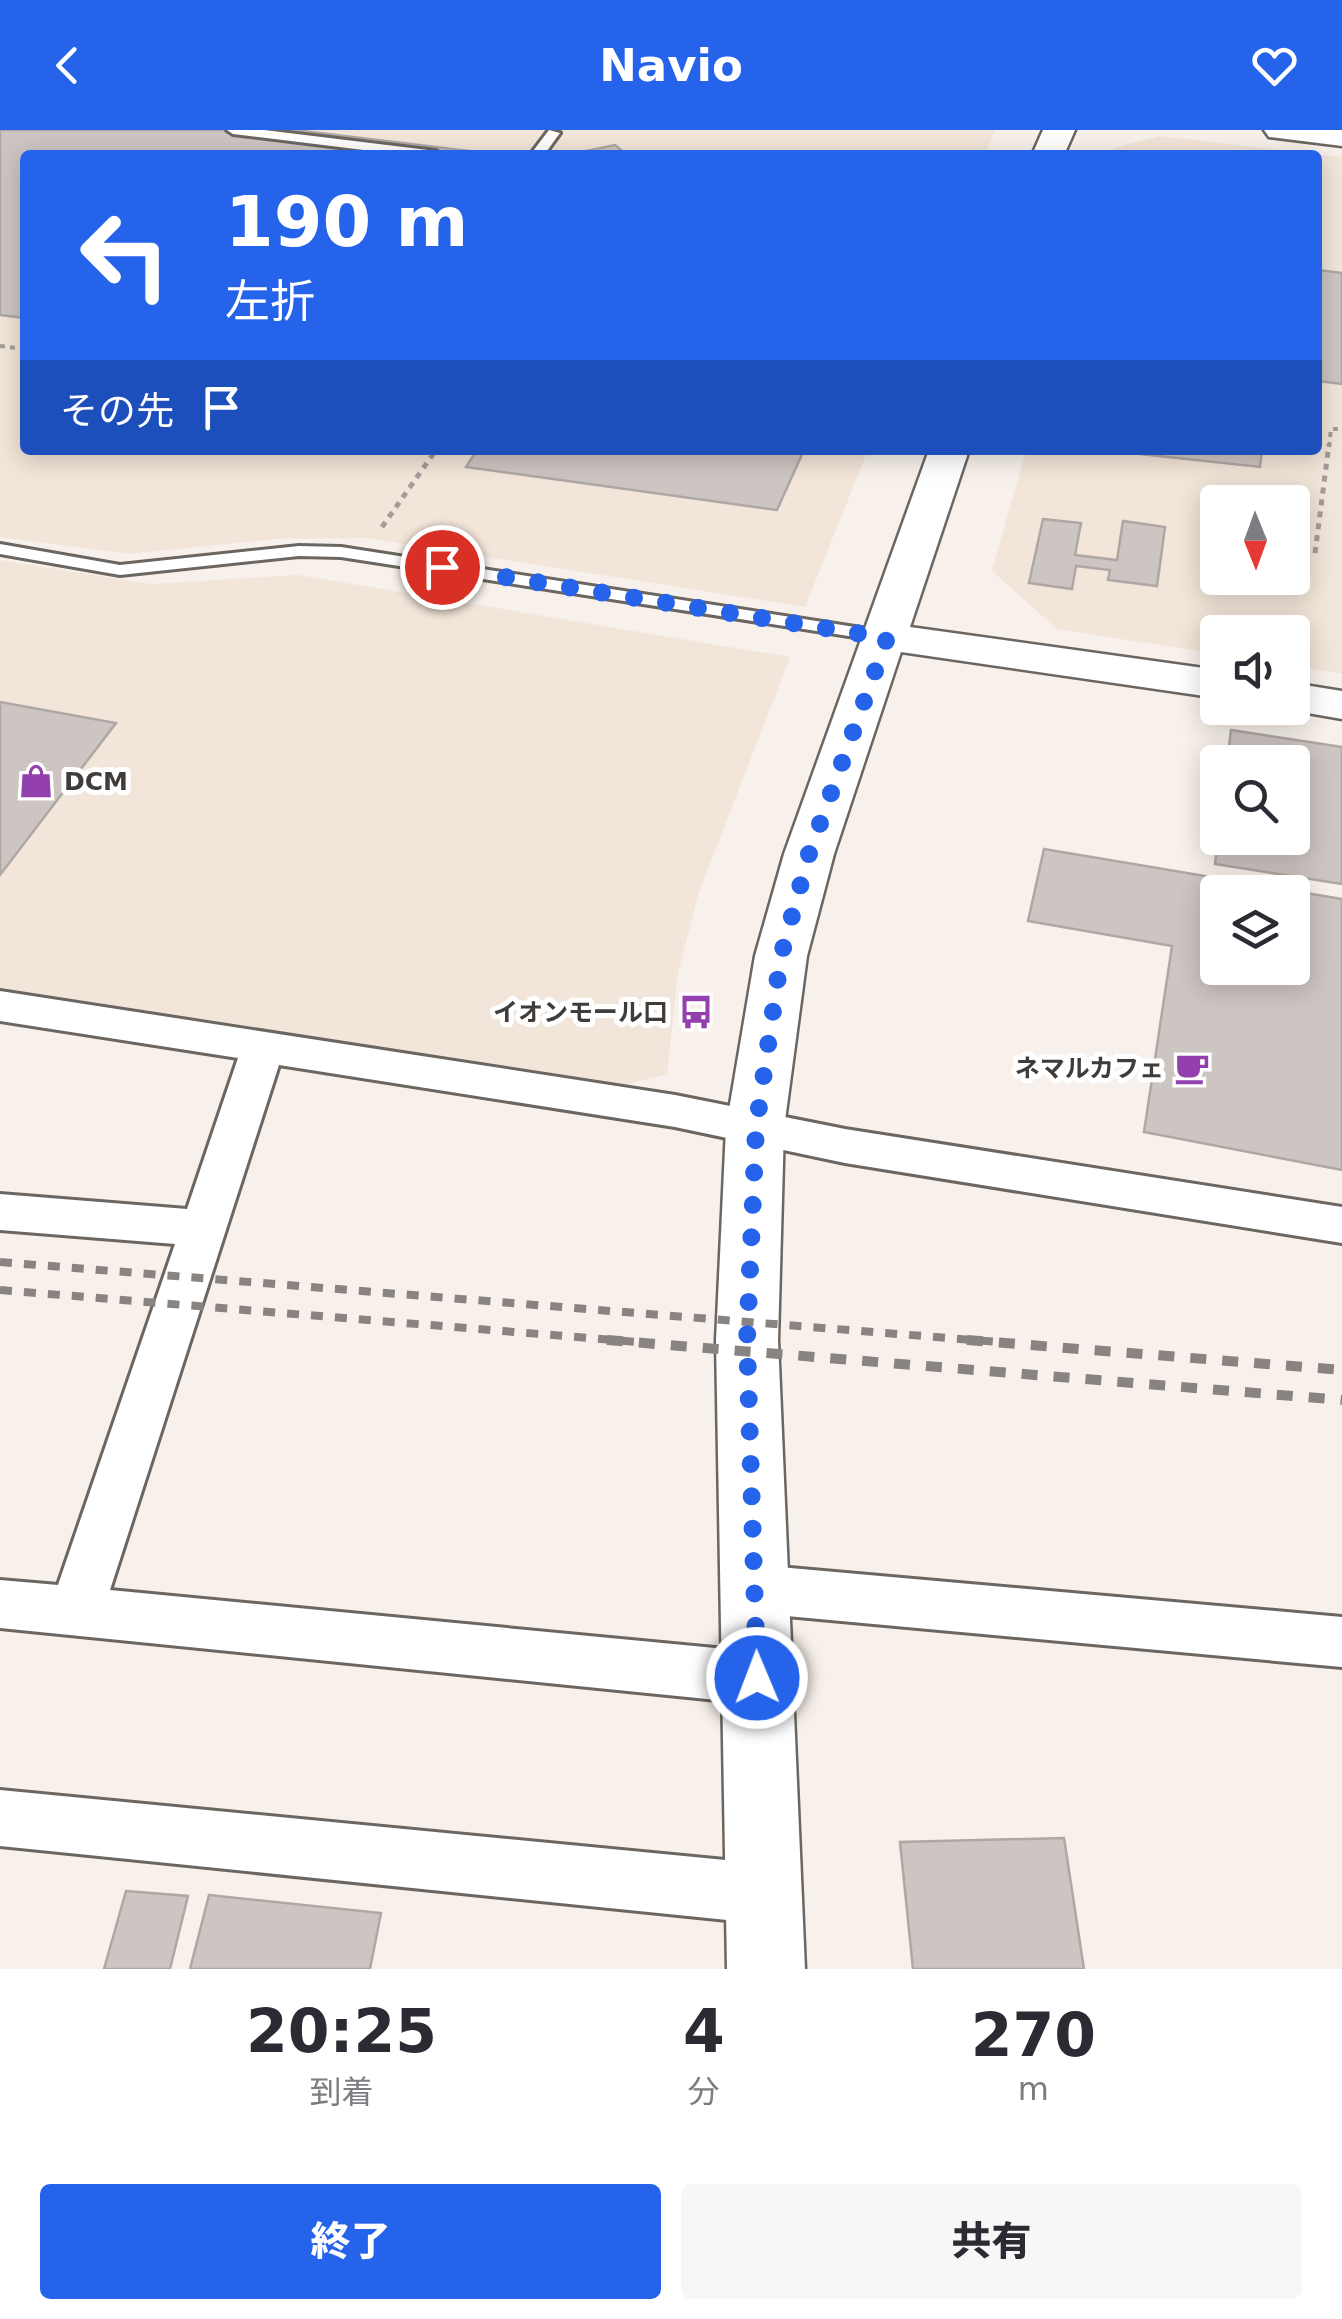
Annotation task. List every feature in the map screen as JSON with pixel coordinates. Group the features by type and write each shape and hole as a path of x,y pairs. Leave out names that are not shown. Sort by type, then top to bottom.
{"street":[{"path":"1280,130 1342,136"},
{"path":"766,1969 747,1340 756,1128 786,939 809,854 947,455"},
{"path":"887,638 1200,681"},
{"path":"1310,700 1342,705"},
{"path":"0,1006 675,1111 845,1146 1342,1225"},
{"path":"76,1610 264,1045"},
{"path":"0,1212 203,1228"},
{"path":"755,1589 1342,1642"},
{"path":"0,1604 757,1678"},
{"path":"0,1818 766,1894"}],"lane":[{"path":"233,130 395,150"},
{"path":"541,150 554,133"},
{"path":"0,549 120,570 298,551 340,552 887,638"}],"path":[{"path":"1316,553 1331,430 1342,429"},
{"path":"1322,447 1329,448"},
{"path":"376,536 433,455"}],"shaded area":[{"path":"0,130 995,130 987,150 20,150 20,455 866,455 805,607 366,538 275,539 128,554 0,537"},
{"path":"1159,136 1281,150 1111,150"},
{"path":"1322,155 1342,157 1342,674 1310,669 1310,615 1200,615 1200,651 1057,629 992,571 1025,455 1322,455"},
{"path":"0,560 151,584 298,575 790,657 698,895 678,973 667,1074 624,1085 0,990"}],"building":[{"path":"0,130 295,130 461,150 20,150 20,317 0,315"},
{"path":"615,145 621,150 591,150"},
{"path":"1322,270 1342,273 1342,384 1322,382"},
{"path":"474,455 802,455 777,510 466,467"},
{"path":"1148,455 1261,455 1260,467"},
{"path":"1043,519 1081,523 1075,555 1117,560 1123,521 1165,527 1157,586 1108,580 1110,570 1076,566 1072,589 1029,583"},
{"name":"DCM","path":"0,702 116,723 0,875"},
{"path":"1231,730 1342,747 1342,884 1310,879 1310,875 1215,864 1216,855 1310,855 1310,745 1229,745"},
{"path":"1044,849 1200,875 1200,985 1310,985 1310,894 1342,899 1342,1170 1144,1132 1172,946 1028,921"},
{"path":"1064,1838 1084,1969 913,1969 900,1842"},
{"path":"126,1891 188,1896 170,1969 104,1969"},
{"path":"209,1895 381,1913 370,1969 190,1969"}],"railway":[{"path":"0,1262 998,1342"},
{"path":"0,1290 638,1342"},
{"path":"607,1340 1342,1400"},
{"path":"967,1340 1342,1370"}],"place":[{"name":"DCM","path":"36,781"},
{"name":"イオンモール口","path":"696,1012"},
{"name":"ネマルカフェ","path":"1192,1068"}],"route":[{"path":"442,567 887,638 809,854 781,956 756,1128 747,1340 757,1678"}]}
